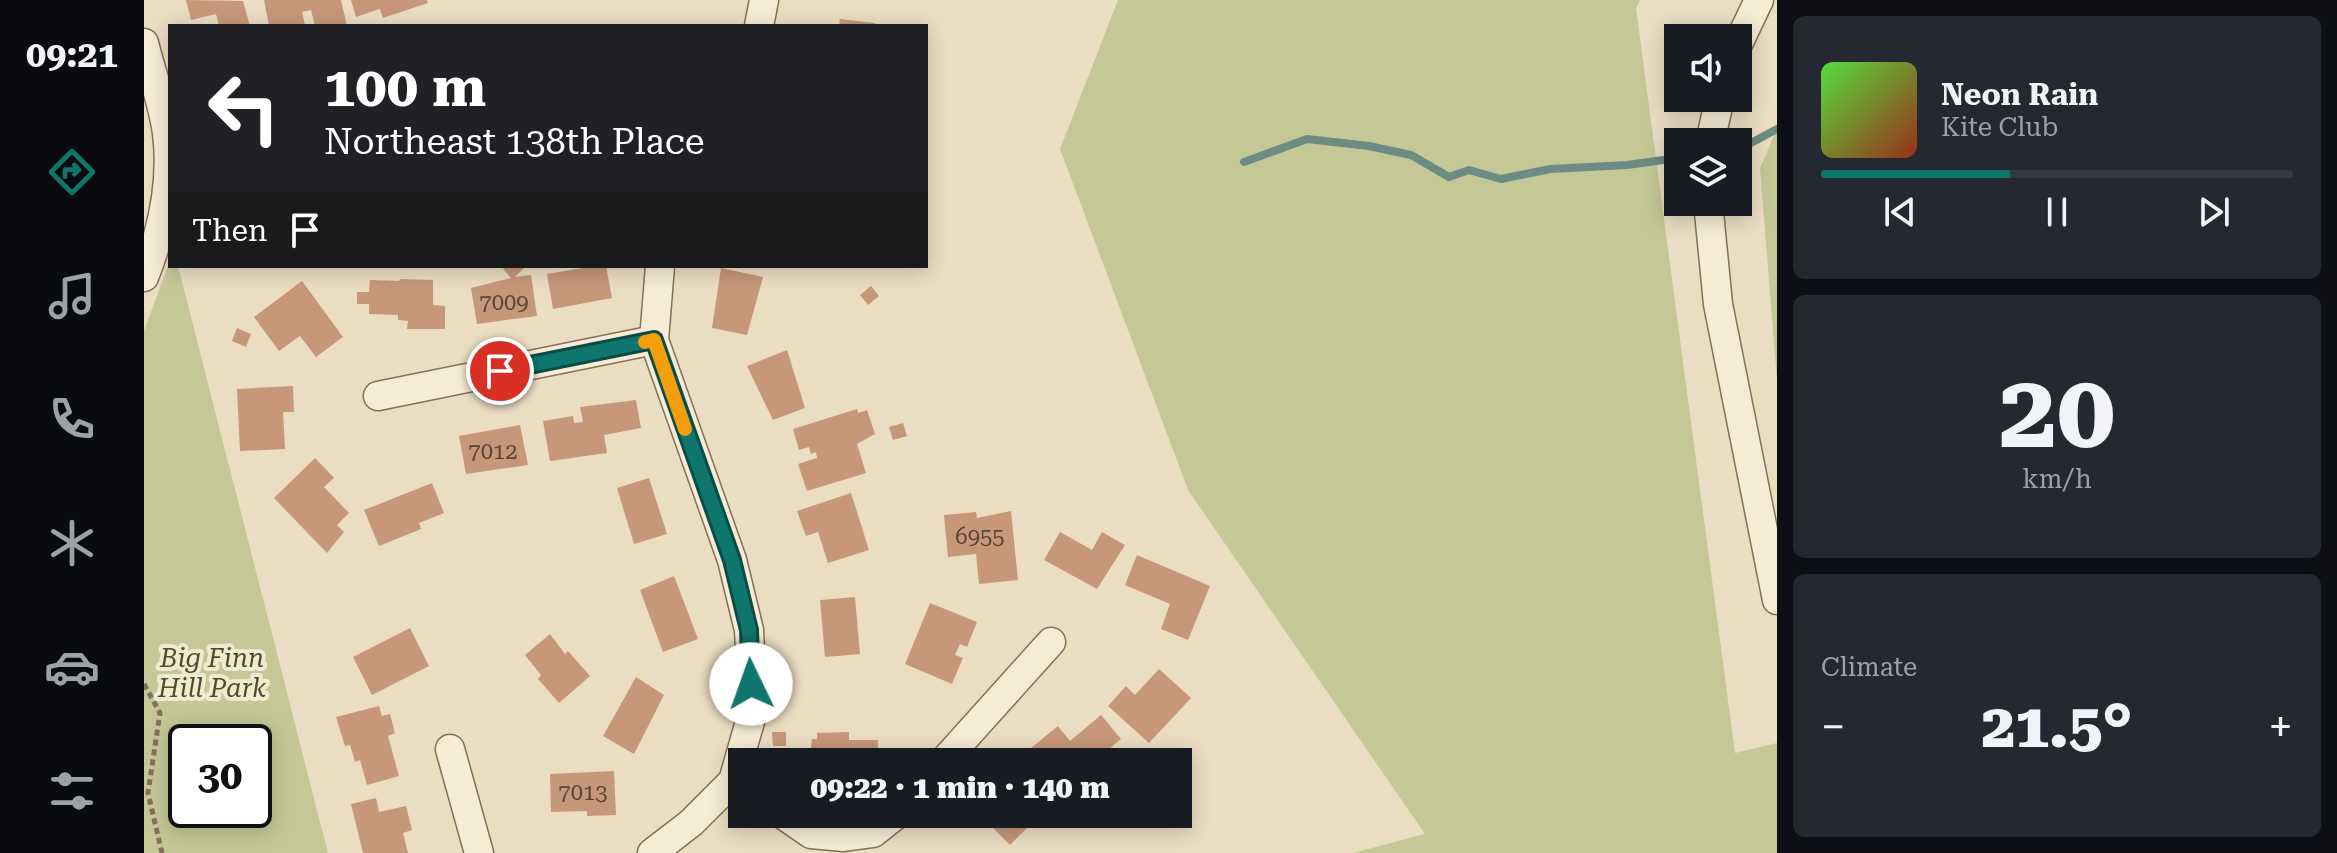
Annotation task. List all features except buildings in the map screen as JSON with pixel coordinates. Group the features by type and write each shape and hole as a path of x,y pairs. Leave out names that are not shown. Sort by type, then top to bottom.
{"street":[{"path":"759,24 764,0"},
{"path":"1748,24 1759,0"},
{"path":"144,43 168,132 163,228 144,277"},
{"path":"1709,216 1718,304 1777,600"},
{"path":"660,268 654,340 732,560 749,630 753,711 745,748"},
{"path":"378,396 654,340"},
{"path":"956,748 1051,642"},
{"path":"450,749 479,853"},
{"path":"652,853 728,792"},
{"path":"802,828 811,834 844,837 873,833 879,828"}],"path":[{"path":"144,684 160,713 148,793 162,853"}],"green space":[{"path":"1118,0 1640,0 1636,8 1735,753 1777,743 1777,853 1353,853 1425,834 1188,490 1060,149"},
{"path":"1777,129 1777,381 1760,168"},
{"name":"Big Finn Hill Park","path":"168,265 168,268 179,268 328,853 144,853 144,331"}],"waterway":[{"path":"1752,142 1777,129"},
{"path":"1244,162 1307,139 1369,146 1411,155 1449,177 1469,170 1501,179 1550,169 1664,160"}],"slow traffic":[{"path":"645,342 654,340 685,429"}],"route":[{"path":"500,371 654,340 732,560 749,630 751,684"}]}
